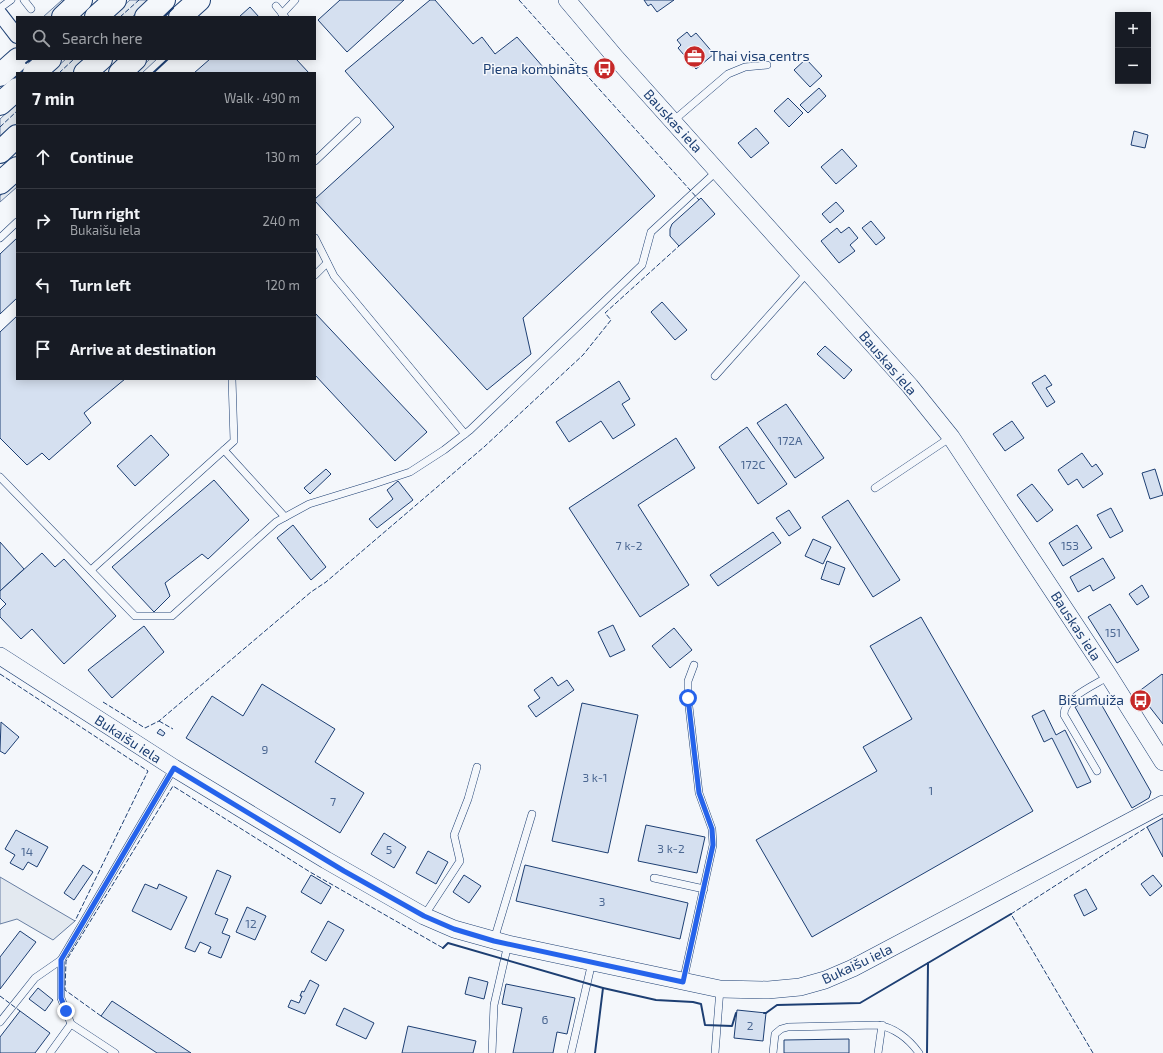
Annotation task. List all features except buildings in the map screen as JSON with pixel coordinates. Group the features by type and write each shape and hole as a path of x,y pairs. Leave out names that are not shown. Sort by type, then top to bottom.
{"highway":[{"path":"64,16 81,0"},
{"path":"97,16 115,0"},
{"path":"147,16 164,0"},
{"path":"181,16 199,0"},
{"path":"0,75 17,60"},
{"path":"35,72 49,60"},
{"path":"86,72 99,60"},
{"path":"121,72 134,60"},
{"path":"0,104 16,90"},
{"path":"0,152 16,137"},
{"path":"0,184 16,169"}],"street":[{"name":"Bauskas iela","path":"567,0 910,386 951,437 1109,676 1163,762"},
{"path":"0,14 16,35"},
{"name":"Bukaišu iela","path":"0,656 174,768 326,860 424,916 454,929 501,942 720,989 768,990 800,987 826,980 853,968 1163,804"}],"lane":[{"path":"0,8 11,0"},
{"path":"24,0 31,8"},
{"path":"276,6 284,15 295,0"},
{"path":"673,121 728,74 745,67 767,65"},
{"path":"316,160 357,121"},
{"path":"0,477 135,616 172,616 276,522 309,504 410,472 465,434 642,265 651,232 718,170"},
{"path":"0,238 16,223"},
{"path":"316,240 334,276 465,434"},
{"path":"316,274 327,263"},
{"path":"715,376 808,272"},
{"path":"91,570 234,441 232,380"},
{"path":"875,488 951,437"},
{"path":"224,450 285,517"},
{"path":"683,982 713,845 712,829 699,793 688,704 688,681 694,665"},
{"path":"1097,771 1064,715 1064,709 1067,703 1075,697 1109,676"},
{"path":"424,916 460,861 454,835 468,799 477,767"},
{"path":"0,1022 35,978 61,960 174,768"},
{"path":"492,1053 494,1005 501,942 532,814"},
{"path":"654,878 704,889"},
{"path":"61,960 61,998 72,1024 115,1053"},
{"path":"571,1053 592,962"},
{"path":"715,1053 720,989"},
{"path":"50,1053 72,1024"},
{"path":"773,1053 775,1034 781,1029 788,1027 882,1025 905,1037 919,1053"},
{"path":"878,1053 882,1025"}],"shaded area":[{"path":"62,0 68,0 51,16 44,16"},
{"path":"130,0 151,0 133,16 112,16"},
{"path":"65,60 86,60 73,72 51,72"},
{"path":"149,60 156,60 143,72 136,72"},
{"path":"16,104 16,125 0,140 0,119"},
{"path":"16,181 16,188 0,202 0,196"},
{"path":"0,877 75,921 53,940 17,919 0,924"}],"fence":[{"path":"121,16 139,0"},
{"path":"519,0 699,200"},
{"path":"60,72 73,60"},
{"path":"0,127 16,112"},
{"path":"103,702 145,728 159,721 311,592 326,582 484,447 583,355 611,320 605,313 679,246"},
{"path":"0,674 148,771 75,921"},
{"path":"159,721 173,729"},
{"path":"101,1016 65,990 66,961 173,786 310,872 443,948"},
{"path":"1093,1053 1011,914 1147,827"},
{"path":"0,996 20,1011"}],"wall":[{"path":"165,16 173,8"},
{"path":"26,63 30,60"},
{"path":"154,72 167,60"},
{"path":"928,963 1011,914"},
{"path":"443,948 448,943 603,988 656,1000 693,1002 701,1004 705,1025 732,1026 736,1013"},
{"path":"764,1013 777,1005 860,1003 928,963 927,1053"},
{"path":"595,1053 603,988"}],"place":[{"name":"Thai visa centrs","path":"694,56"},
{"name":"Piena kombināts","path":"604,69"},
{"name":"Bišumuiža","path":"1140,700"}],"route":[{"path":"66,1011 61,998 61,960 174,768 344,871 424,916 454,929 494,941 683,982 713,845 712,829 699,793 688,698"}]}
